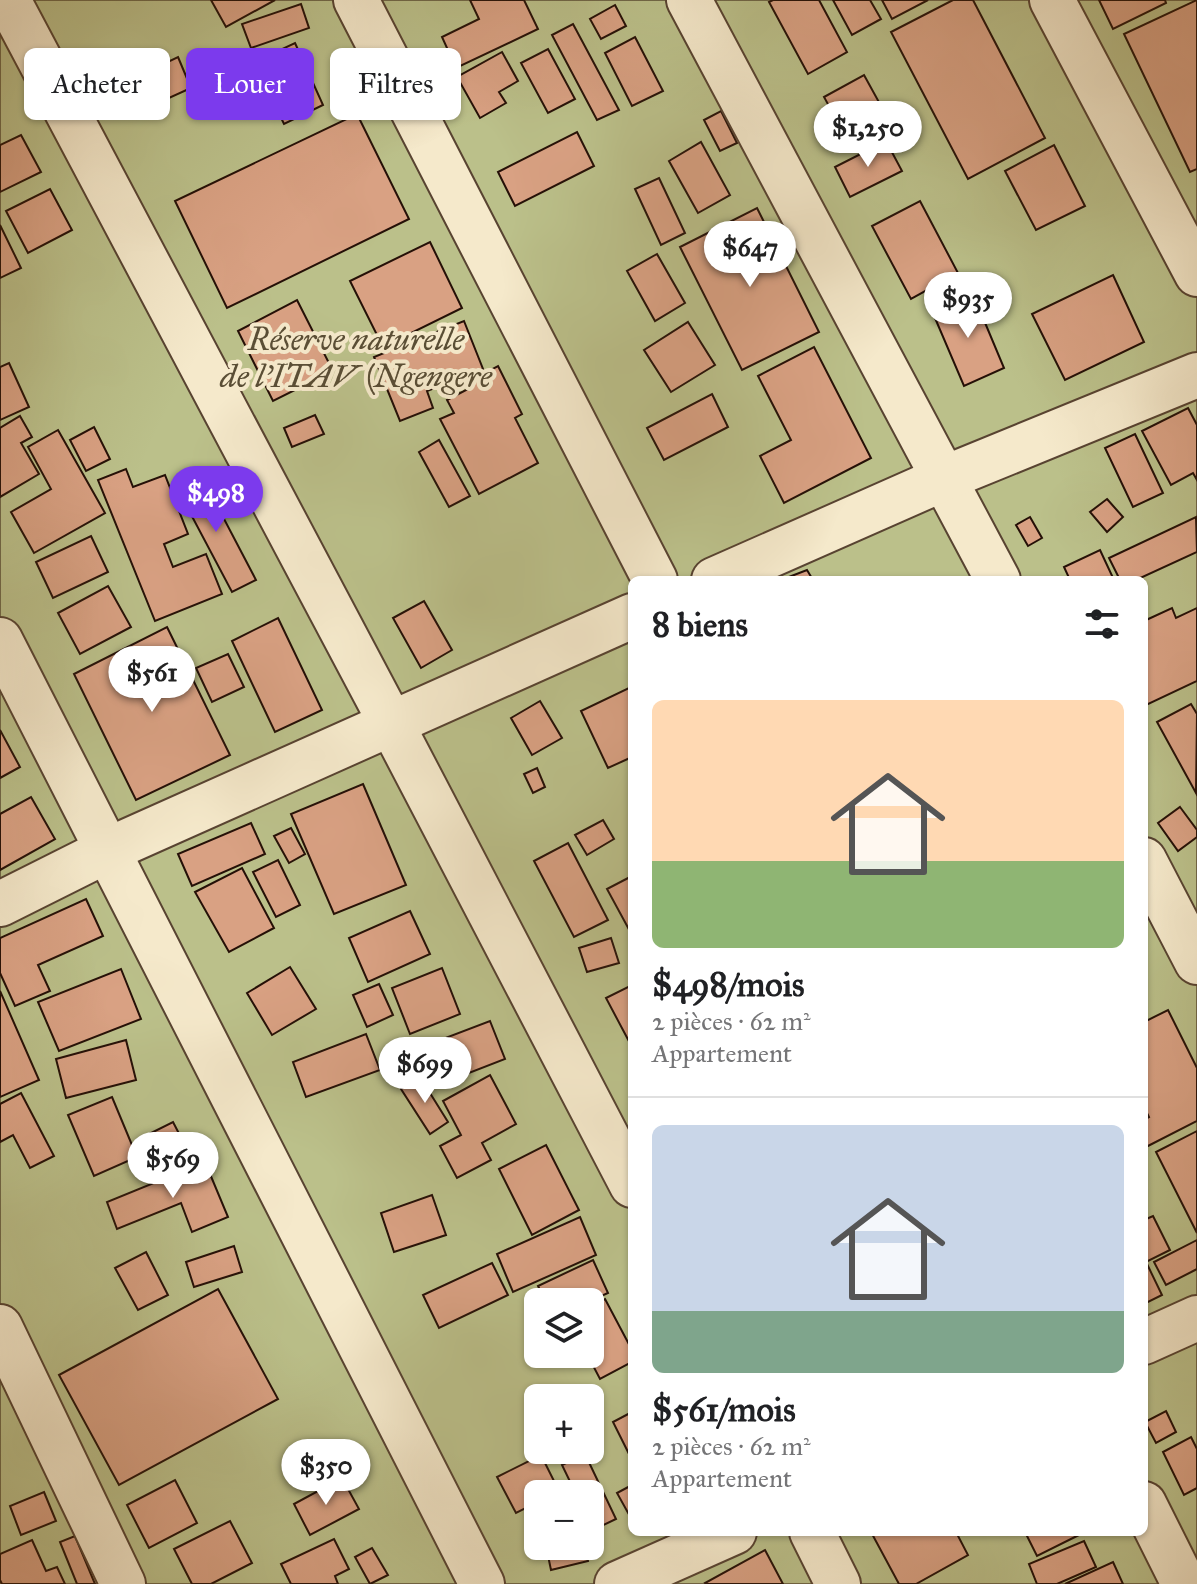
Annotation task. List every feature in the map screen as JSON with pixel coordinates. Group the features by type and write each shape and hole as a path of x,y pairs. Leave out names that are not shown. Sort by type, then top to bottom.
{"street":[{"path":"8,0 628,1177"},
{"path":"356,0 653,576"},
{"path":"689,0 996,576"},
{"path":"1052,0 1197,274"},
{"path":"723,576 945,478 1197,375"},
{"path":"0,904 108,850 628,618"},
{"path":"0,640 482,1584"},
{"path":"1148,868 1197,962"},
{"path":"1148,1340 1197,1318"},
{"path":"0,1327 123,1584"},
{"path":"1148,1512 1184,1584"},
{"path":"617,1584 725,1536"},
{"path":"814,1536 838,1584"}],"green space":[{"name":"Réserve naturelle de l'ITAV (Ngengere","path":"0,0 1197,0 1197,1584 0,1584"}],"building":[{"path":"211,0 275,0 226,27"},
{"path":"470,0 524,0 538,29 461,66 461,48 447,48 442,37 479,19"},
{"path":"819,0 847,52 808,74 769,2"},
{"path":"833,0 870,0 881,19 852,35"},
{"path":"882,0 928,0 892,19"},
{"path":"953,0 973,0 1045,138 968,179 891,32"},
{"path":"1099,0 1165,0 1166,3 1113,29"},
{"path":"1197,0 1197,169 1190,172 1124,34"},
{"path":"301,4 309,28 251,48 242,24"},
{"path":"615,5 626,26 601,39 590,19"},
{"path":"573,24 619,110 597,120 552,35"},
{"path":"635,37 663,91 632,106 605,53"},
{"path":"548,49 575,99 548,113 521,63"},
{"path":"502,52 518,81 499,92 506,103 480,118 461,84 461,75"},
{"path":"178,57 186,76 186,90 170,98 170,61"},
{"path":"864,75 891,124 851,146 824,97"},
{"path":"314,85 323,105 314,109"},
{"path":"721,111 737,143 720,151 704,120"},
{"path":"344,120 360,120 409,219 227,308 175,201"},
{"path":"577,132 594,166 515,206 498,172"},
{"path":"21,135 41,172 0,192 0,145"},
{"path":"886,141 902,171 850,197 835,167"},
{"path":"701,142 730,195 698,213 669,161"},
{"path":"1054,145 1085,206 1036,230 1005,171"},
{"path":"659,178 685,233 661,245 635,189"},
{"path":"50,189 72,230 28,253 6,211"},
{"path":"920,201 958,273 911,299 872,226"},
{"path":"757,208 819,332 742,370 680,247"},
{"path":"0,225 21,268 0,278"},
{"path":"430,242 462,308 383,347 350,281"},
{"path":"657,254 685,303 655,321 627,271"},
{"path":"1113,275 1144,342 1065,380 1032,314"},
{"path":"973,294 1004,368 964,386 932,311"},
{"path":"297,300 333,371 273,401 238,331"},
{"path":"464,321 483,369 427,391 433,408 400,421 374,357"},
{"path":"688,322 715,365 671,392 644,350"},
{"path":"814,347 871,458 784,503 760,456 791,440 758,376"},
{"path":"9,363 29,407 0,420 0,367"},
{"path":"498,366 522,414 515,418 538,463 479,494 440,419 454,413 447,400 468,389 466,383"},
{"path":"712,394 728,427 664,460 647,428"},
{"path":"1188,408 1197,425 1197,480 1193,473 1171,485 1142,431"},
{"path":"315,415 324,434 292,447 284,428"},
{"path":"20,416 32,437 21,443 39,474 0,497 0,428"},
{"path":"94,427 110,459 86,471 70,440"},
{"path":"58,430 105,513 34,553 11,512 51,489 28,447"},
{"path":"1135,434 1163,493 1133,507 1105,448"},
{"path":"439,440 470,496 449,507 419,452"},
{"path":"126,469 133,487 165,475 188,534 164,544 173,567 206,554 222,594 155,621 98,480"},
{"path":"201,475 256,580 232,592 177,488"},
{"path":"1107,499 1123,517 1107,532 1090,512"},
{"path":"1030,517 1042,538 1028,546 1016,525"},
{"path":"1196,517 1197,552 1145,576 1118,576 1109,558"},
{"path":"91,536 108,572 53,598 36,562"},
{"path":"1100,550 1112,576 1068,576 1064,567"},
{"path":"807,570 811,576 791,576"},
{"path":"108,586 131,627 80,654 58,613"},
{"path":"424,601 452,650 421,668 393,618"},
{"path":"1172,608 1176,618 1197,608 1197,681 1148,704 1148,619"},
{"path":"278,618 322,710 275,732 232,641"},
{"path":"167,627 230,755 136,800 74,674"},
{"path":"228,654 244,687 212,702 196,668"},
{"path":"628,688 628,759 608,768 581,711"},
{"path":"540,701 562,738 532,755 511,718"},
{"path":"1191,704 1197,714 1196,793 1157,722"},
{"path":"0,730 20,767 0,778"},
{"path":"537,768 545,787 533,793 524,774"},
{"path":"363,784 406,885 334,914 291,814"},
{"path":"31,797 55,839 0,870 0,814"},
{"path":"1180,807 1197,830 1197,837 1178,851 1158,823"},
{"path":"603,820 614,839 587,855 575,835"},
{"path":"251,823 265,854 192,886 178,854"},
{"path":"291,828 305,854 289,863 274,836"},
{"path":"568,843 608,920 574,937 534,861"},
{"path":"278,860 300,905 276,917 253,872"},
{"path":"242,868 274,928 229,952 195,892"},
{"path":"628,878 628,928 607,889"},
{"path":"86,899 103,936 38,965 50,991 15,1006 0,973 0,938"},
{"path":"410,911 430,954 368,982 349,938"},
{"path":"611,938 619,963 587,972 579,948"},
{"path":"290,967 316,1009 272,1035 247,993"},
{"path":"442,968 460,1014 410,1034 392,988"},
{"path":"121,969 141,1019 59,1051 38,1002"},
{"path":"379,984 393,1015 367,1027 353,995"},
{"path":"628,987 628,1039 606,998"},
{"path":"0,991 39,1080 0,1097"},
{"path":"1168,1010 1197,1068 1197,1121 1148,1146 1149,1117 1148,1020"},
{"path":"490,1021 505,1059 433,1087 419,1048"},
{"path":"366,1034 380,1070 306,1097 293,1062"},
{"path":"126,1040 136,1080 66,1098 56,1059"},
{"path":"490,1075 516,1124 482,1143 491,1160 457,1178 440,1146 461,1135 443,1101"},
{"path":"420,1077 448,1122 430,1134 401,1089"},
{"path":"21,1093 54,1156 30,1168 13,1135 0,1142 0,1104"},
{"path":"112,1097 137,1157 94,1176 68,1115"},
{"path":"173,1122 187,1149 152,1168 137,1140"},
{"path":"1197,1131 1197,1233 1156,1152"},
{"path":"546,1145 579,1210 532,1235 499,1169"},
{"path":"205,1162 228,1217 192,1232 181,1203 117,1229 107,1202"},
{"path":"432,1195 446,1235 394,1252 381,1213"},
{"path":"1153,1216 1170,1250 1148,1261 1148,1218"},
{"path":"580,1217 596,1255 513,1292 497,1254"},
{"path":"1197,1240 1197,1269 1166,1285 1154,1262"},
{"path":"234,1246 242,1272 194,1287 186,1262"},
{"path":"146,1252 168,1295 138,1310 115,1268"},
{"path":"593,1260 608,1293 604,1295 604,1288 538,1286"},
{"path":"492,1263 508,1295 439,1328 423,1295"},
{"path":"1148,1266 1162,1295 1148,1302"},
{"path":"218,1289 278,1399 119,1485 59,1375"},
{"path":"605,1299 628,1342 628,1364 600,1379 594,1368 604,1368"},
{"path":"1166,1411 1176,1432 1156,1443 1148,1428 1148,1420"},
{"path":"628,1414 628,1452 613,1422"},
{"path":"1191,1437 1197,1449 1197,1488 1184,1495 1163,1452"},
{"path":"524,1464 546,1464 554,1480 524,1480 524,1509 516,1513 497,1477"},
{"path":"590,1464 597,1480 569,1480 562,1465"},
{"path":"342,1478 359,1509 310,1535 294,1504"},
{"path":"175,1480 197,1523 149,1548 127,1505"},
{"path":"628,1487 628,1513 617,1493"},
{"path":"44,1492 56,1521 21,1535 10,1506"},
{"path":"604,1494 616,1519 604,1525"},
{"path":"230,1521 252,1563 211,1584 192,1584 174,1549"},
{"path":"75,1536 95,1584 77,1584 60,1542"},
{"path":"873,1536 958,1536 968,1555 916,1584 899,1584"},
{"path":"1027,1536 1077,1536 1037,1556"},
{"path":"334,1539 349,1569 335,1576 338,1584 291,1584 281,1564"},
{"path":"32,1540 46,1571 57,1567 65,1584 2,1584 0,1554"},
{"path":"1084,1541 1096,1567 1057,1584 1037,1584 1029,1564"},
{"path":"372,1548 388,1575 370,1584 355,1557"},
{"path":"765,1550 783,1584 705,1583"},
{"path":"549,1560 588,1560 588,1561 551,1570"},
{"path":"1113,1562 1123,1584 1065,1584"}]}
